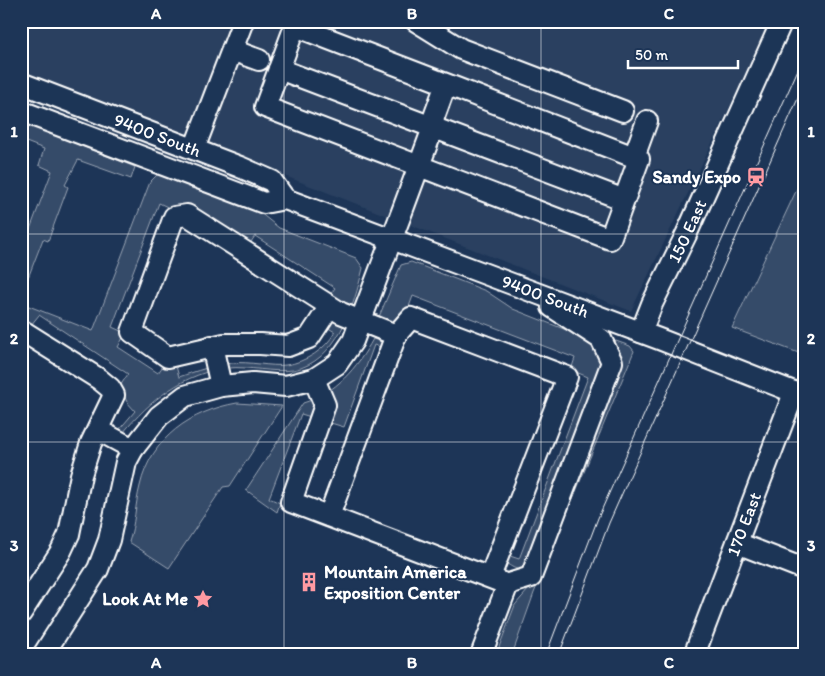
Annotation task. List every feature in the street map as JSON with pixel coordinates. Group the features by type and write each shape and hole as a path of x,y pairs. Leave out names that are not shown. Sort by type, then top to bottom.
{"street":[{"path":"194,148 243,21"},
{"path":"416,21 461,49 623,111"},
{"name":"150 East","path":"641,332 652,304 690,227 782,21"},
{"path":"295,26 446,84 639,159 610,239 265,107 295,26"},
{"path":"232,50 259,60"},
{"path":"279,69 614,196"},
{"name":"9400 South","path":"21,83 194,148 272,181 285,199"},
{"path":"43,655 98,569 109,540 126,462 133,449 159,416 185,396 221,386 253,383 286,386 314,379 337,364 353,341 361,321 433,128 434,117 446,84"},
{"name":"9400 South","path":"21,111 264,202 285,199 641,332 799,394"},
{"path":"634,157 647,121"},
{"path":"330,306 309,338 288,346 260,344 212,346 168,357 132,332 174,217 187,215 330,306 396,335"},
{"path":"314,379 325,405 291,502 499,581 531,577 612,362 601,339 521,287"},
{"path":"328,516 396,335 411,318 567,377 499,581 481,655"},
{"path":"21,330 110,388 114,395 81,475 69,534 61,551 21,612"},
{"path":"212,346 221,386"},
{"name":"170 East","path":"694,655 737,543 799,394"},
{"path":"98,430 133,449"},
{"path":"737,543 804,570"}],"shaded area":[{"path":"21,21 771,21 631,311 21,73"},
{"path":"21,122 135,167 131,179 78,160 65,185 68,187 48,241 43,239 21,296 21,253 52,171 39,165 44,149 21,140"},
{"path":"804,174 804,355 732,328"},
{"path":"157,175 165,176 259,212 279,228 356,258 363,268 354,299 341,330 321,356 308,365 293,370 277,371 228,368 197,375 156,399 123,433 118,431 135,411 127,402 120,386 128,374 39,315 31,325 21,319 21,303 93,331 150,182","holes":["159,203 249,245 255,236 335,288 329,296 325,326 335,332 315,354 301,361 286,365 232,363 198,370 179,377 176,366 165,363 158,373 118,347 124,336 123,332 112,327"]},
{"path":"411,262 486,291 513,309 584,337 598,352 601,363 525,566 520,569 504,562 507,555 519,559 588,377 571,370 575,358 413,296 407,312 395,325 378,319 401,265"},
{"path":"373,339 388,344 386,349 374,345 344,427 301,414 269,498 280,503 277,512 246,490 303,403 326,393 344,378 360,360"},
{"path":"616,341 630,346 634,351 534,593 512,655 496,655 515,605 535,582 613,343"},
{"path":"237,403 282,406 230,486 223,487 169,568 129,542 138,493 145,469 153,454 175,429 204,413"}],"tram line":[{"path":"546,655 598,518 804,56"},
{"path":"559,655 609,523 804,85"}],"place":[{"name":"Sandy Expo","path":"756,177"},
{"name":"Mountain America Exposition Center","path":"309,582"},
{"name":"Look At Me","path":"203,599"}]}
